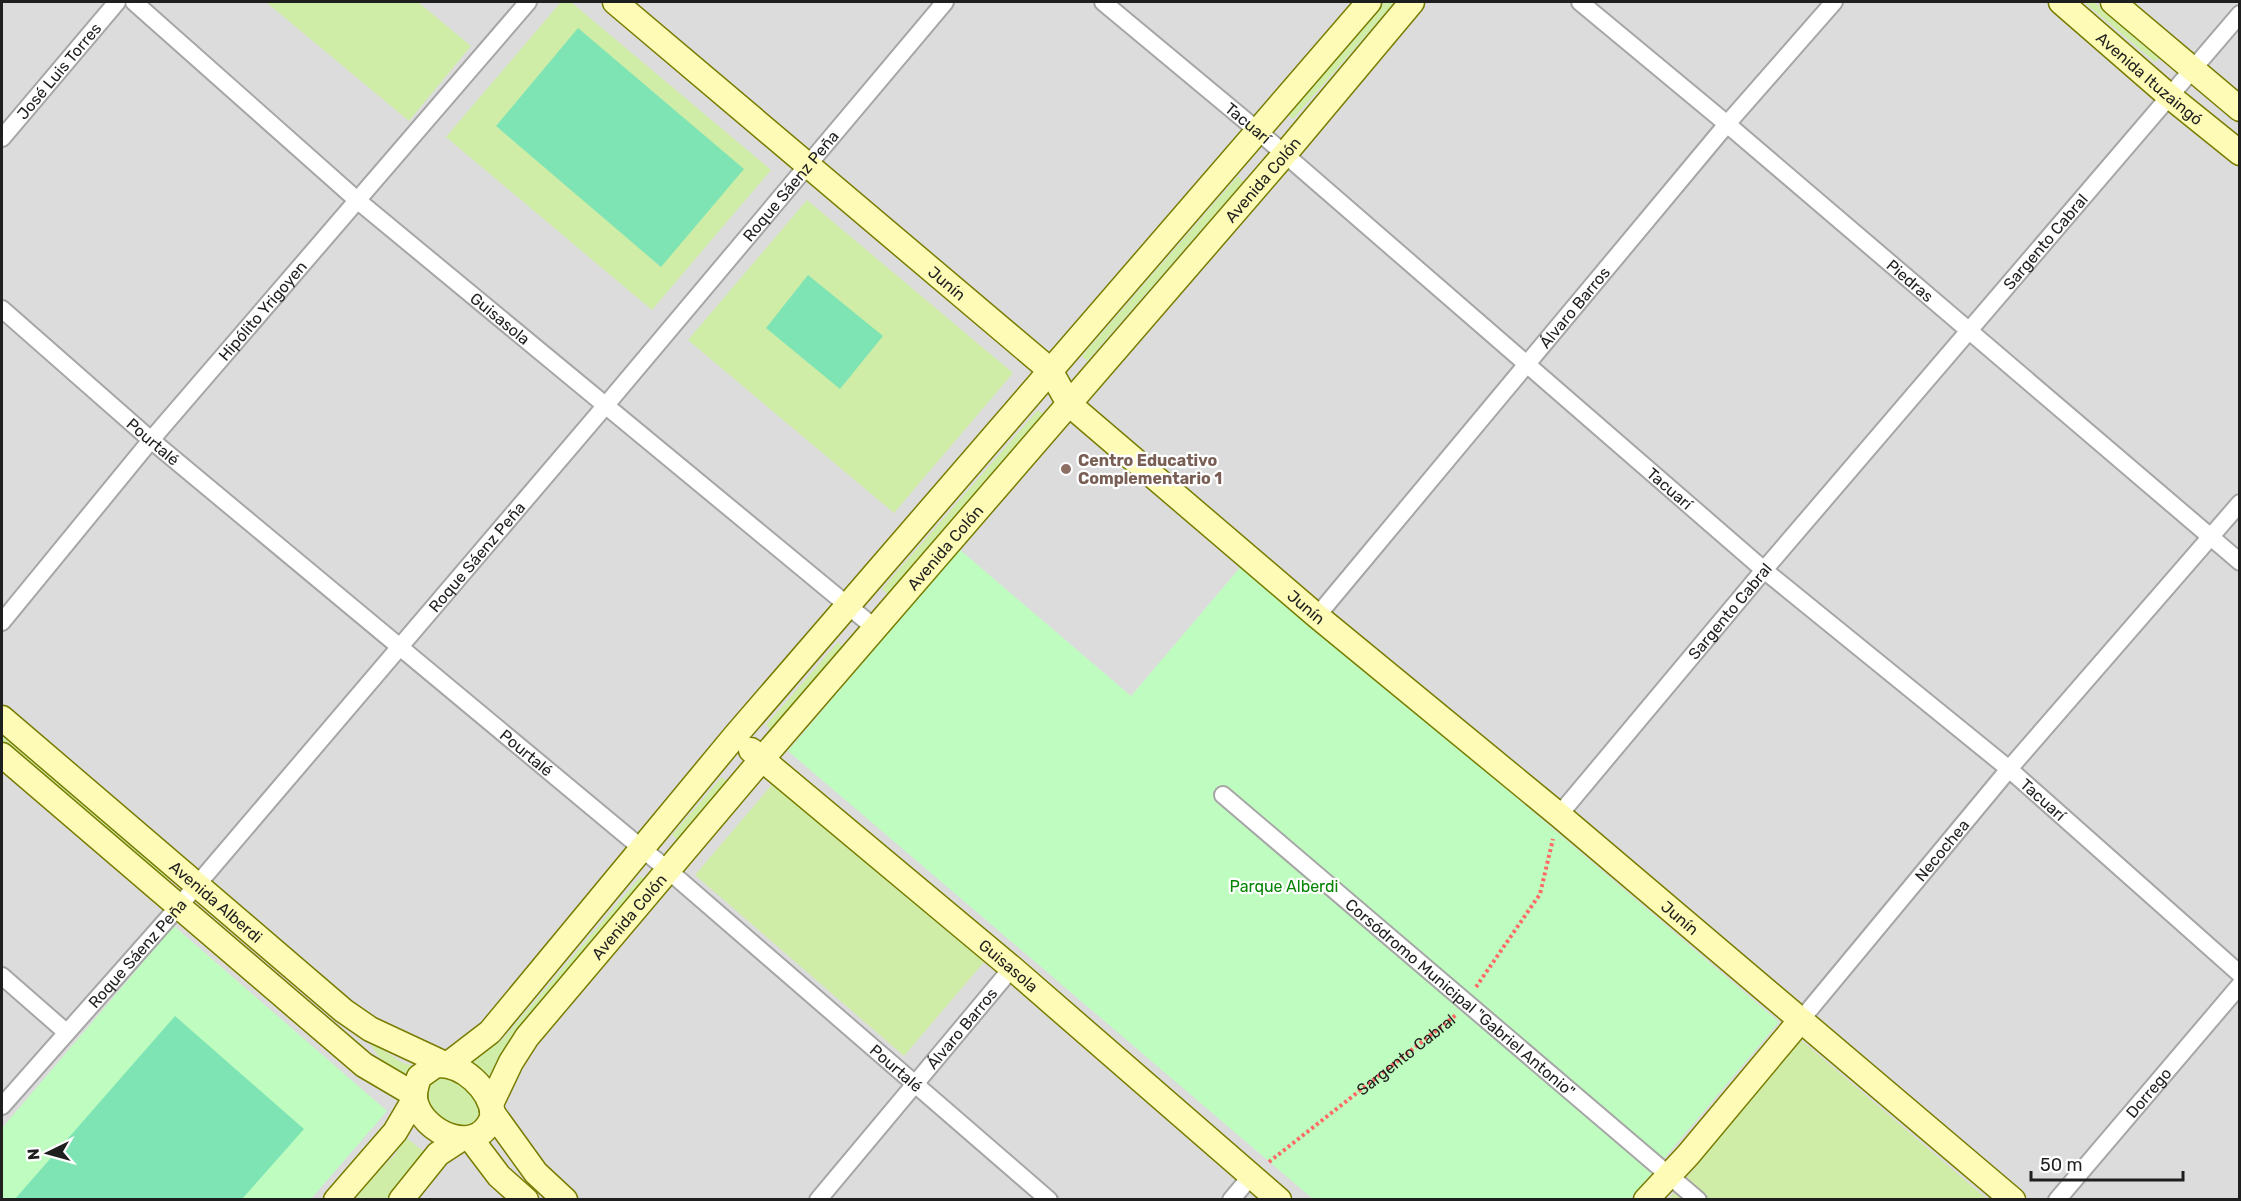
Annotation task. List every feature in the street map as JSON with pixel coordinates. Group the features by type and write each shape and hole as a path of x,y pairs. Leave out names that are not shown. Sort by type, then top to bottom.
{"main road":[{"name":"Junín","path":"615,2 1050,370 1069,404 1317,616 1559,815 2013,1200"},
{"name":"Avenida Colón","path":"446,1065 490,1032 735,736 1369,2"},
{"name":"Avenida Colón","path":"492,1108 511,1062 527,1037 762,759 1284,155 1412,2"},
{"name":"Avenida Ituzaingó","path":"2061,2 2168,95 2240,153"},
{"name":"Avenida Ituzaingó","path":"2113,2 2240,109"},
{"name":"Avenida Alberdi","path":"2,718 344,1011 370,1029 446,1065"},
{"name":"Guisasola","path":"735,736 1011,968 1279,1200"},
{"name":"Avenida Alberdi","path":"2,755 364,1065 415,1096"},
{"name":"Necochea","path":"1646,1200 1800,1021"},
{"path":"336,1200 396,1132 415,1096 419,1077 436,1065 446,1065 469,1076 486,1094 492,1108 536,1173 565,1200"},
{"path":"415,1096 418,1109 436,1128 448,1136 466,1139 499,1176 526,1200"},
{"path":"401,1200 438,1154 485,1132 489,1125 492,1108"}],"street":[{"name":"José Luis Torres","path":"2,138 117,2"},
{"name":"Guisasola","path":"135,2 357,200 875,628"},
{"name":"Hipólito Yrigoyen","path":"2,622 151,440 528,2"},
{"name":"Roque Sáenz Peña","path":"2,1106 179,906 606,405 945,2"},
{"name":"Tacuarí","path":"1103,2 1258,131 1764,570 2009,769 2240,974"},
{"name":"Piedras","path":"1580,2 1727,124 2240,562"},
{"name":"Álvaro Barros","path":"1317,616 1529,365 1727,124 1834,2"},
{"name":"Sargento Cabral","path":"1559,815 1764,570 2168,95 2240,14"},
{"name":"Pourtalé","path":"2,309 151,440 400,644 669,871 1049,1200"},
{"name":"Necochea","path":"1800,1021 2009,769 2240,503"},
{"name":"Corsódromo Municipal \"Gabriel Antonio\"","path":"1223,795 1698,1200"},
{"name":"Álvaro Barros","path":"818,1200 1011,968"},
{"path":"2,976 66,1032"},
{"name":"Dorrego","path":"2057,1200 2240,985"},
{"path":"1231,1200 1252,1175"}],"path":[{"name":"Sargento Cabral","path":"1252,1175 1454,1018 1539,894 1559,815"}],"shaded area":[{"path":"2,2 2239,2 2239,1199 2,1199"}],"green space":[{"path":"266,2 418,2 471,46 409,121"},
{"path":"561,2 571,2 771,170 652,310 446,137"},
{"path":"1385,2 1395,2 1293,119 1287,114"},
{"path":"2084,2 2094,2 2159,58 2155,62"},
{"path":"578,28 744,169 661,267 496,126"},
{"path":"1238,176 1243,182 1087,361 1082,356"},
{"path":"807,200 1013,373 894,513 688,340"},
{"path":"808,275 883,336 840,389 766,328"},
{"path":"1038,410 1044,415 888,594 882,589"},
{"name":"Parque Alberdi","path":"959,549 1131,696 1243,564 1779,1022 1630,1199 1313,1199 788,751"},
{"path":"838,642 843,647 771,730 766,725"},
{"path":"2,732 172,876 167,881 2,741"},
{"path":"722,777 728,782 678,840 672,835"},
{"path":"775,781 984,962 904,1056 695,875"},
{"path":"641,876 645,880 509,1040 491,1077 469,1059 486,1052 502,1040"},
{"path":"174,926 387,1111 311,1199 2,1200 2,1128"},
{"path":"175,1016 304,1129 242,1199 15,1199"},
{"path":"369,1040 401,1062 413,1066 403,1075 378,1056"},
{"path":"1801,1040 1987,1199 1668,1200"},
{"path":"440,1073 464,1084 482,1106 477,1127 453,1128 426,1104 423,1085"},
{"path":"403,1135 428,1155 411,1166 387,1199 349,1200 396,1154"}],"place":[{"name":"Centro Educativo Complementario 1","path":"1066,469"}]}
